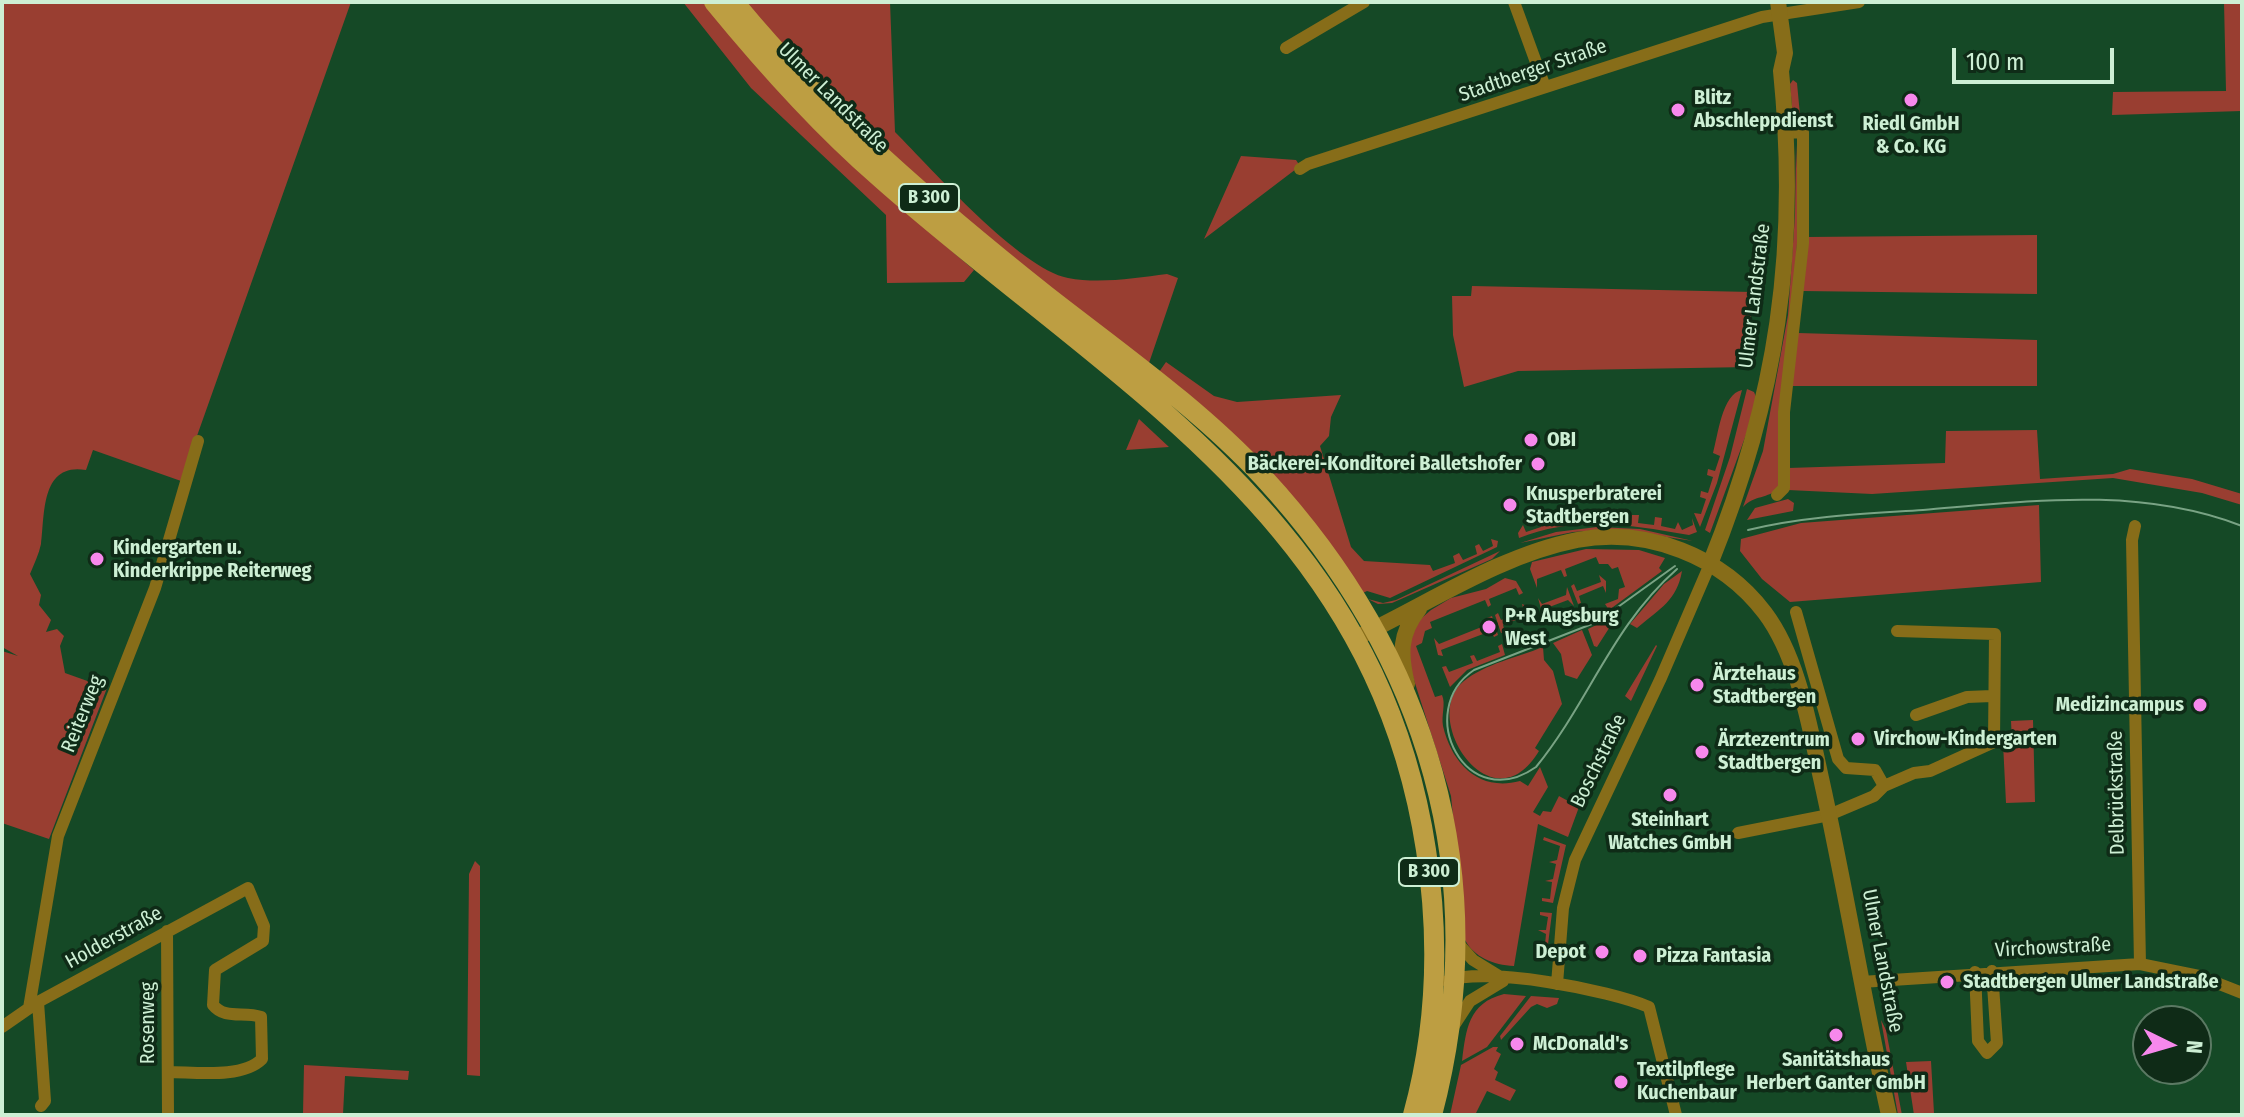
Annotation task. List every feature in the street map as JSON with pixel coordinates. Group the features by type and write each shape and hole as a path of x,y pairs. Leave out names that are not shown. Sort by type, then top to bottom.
{"main road":[{"name":"Ulmer Landstraße","path":"714,2 762,60 876,174 1077,339 1146,385"},
{"name":"B 300","path":"734,2 769,44 882,158 1146,385 1294,543 1366,633 1410,699 1434,770 1444,821 1455,939 1413,1115"},
{"name":"B 300","path":"1366,633 1420,811 1444,983 1448,1036 1432,1115"}],"street":[{"path":"1286,48 1364,2"},
{"path":"1514,2 1545,87"},
{"name":"Stadtberger Straße","path":"1300,169 1375,141 1773,9 1859,2"},
{"name":"Ulmer Landstraße","path":"1710,564 1744,471 1767,390 1779,329 1789,217 1786,133 1781,71 1775,55 1773,9"},
{"path":"1777,495 1784,488 1784,412 1800,287 1805,196 1803,132 1786,133"},
{"name":"Reiterweg","path":"41,1106 45,1101 34,1005 55,846 155,588 198,441"},
{"name":"Delbrückstraße","path":"2135,526 2132,540 2140,964"},
{"name":"Ulmer Landstraße","path":"1366,633 1489,571 1576,540 1645,539 1674,547 1710,564 1750,595 1767,615 1778,637 1801,698 1829,815 1889,1115"},
{"name":"Boschstraße","path":"1557,984 1561,923 1575,860 1660,680 1710,564"},
{"path":"1410,699 1400,654 1401,641 1411,619 1423,605"},
{"path":"1796,612 1838,759 1846,768 1875,770 1884,786"},
{"path":"1738,833 1829,815 1874,796 1884,786 1914,773 1930,771 1994,742 1992,696 1996,669 1995,634 1897,631"},
{"path":"1916,715 1967,697 1992,696"},
{"name":"Holderstraße","path":"2,1027 34,1005 248,888 264,926 263,941 215,970 213,1005 227,1015 261,1017 262,1059 257,1064 215,1072 168,1072"},
{"name":"Rosenweg","path":"167,931 168,1115"},
{"path":"1455,939 1473,960 1505,979"},
{"name":"Virchowstraße","path":"1861,982 1975,972 2140,964 2199,976 2242,993"},
{"path":"1975,972 1978,1041 1987,1053 1997,1043 1992,971"},
{"path":"1448,1036 1470,1001 1505,979"},
{"path":"1444,983 1505,979 1557,984 1624,998 1649,1007 1676,1115"}],"shaded area":[{"path":"2,2 351,2 181,481 93,450 86,470 60,474 48,494 41,544 30,574 41,595 39,605 51,620 46,632 57,629 64,636 60,646 65,673 107,688 49,839 2,823 2,651 18,656 2,647"},
{"path":"683,2 703,2 766,74 832,142 974,270 964,282 887,283 886,215 751,88"},
{"path":"741,2 890,2 895,132 977,216 1026,256 1068,278 1130,279 1167,274 1178,278 1149,363 1052,292 883,150"},
{"path":"2224,2 2242,2 2242,111 2112,115 2113,92 2226,91"},
{"path":"1793,80 1797,83 1800,115 1796,120 1793,117 1790,84"},
{"path":"1796,144 1799,217 1779,488 1743,507 1763,451 1788,315"},
{"path":"1241,156 1296,160 1300,166 1204,239"},
{"path":"2037,235 2037,294 1802,291 1807,237"},
{"path":"1472,286 1752,292 1749,367 1518,371 1464,387 1453,335 1452,296 1471,296"},
{"path":"1798,333 2037,340 2037,386 1789,386"},
{"path":"1166,362 1214,396 1237,402 1341,395 1331,417 1329,436 1320,446 1351,547 1364,561 1430,565 1433,571 1455,563 1453,556 1459,553 1463,560 1477,554 1475,546 1479,544 1483,551 1493,546 1491,539 1498,541 1497,547 1390,598 1367,591 1363,593 1159,372"},
{"path":"1747,389 1754,392 1758,402 1710,533 1705,530 1730,457"},
{"path":"1742,390 1717,483 1700,527 1694,513 1701,514 1706,499 1700,497 1701,491 1708,493 1713,477 1707,475 1708,469 1715,471 1720,456 1713,453 1722,416 1730,399"},
{"path":"1139,419 1169,447 1126,450"},
{"path":"2037,430 2040,479 2113,474 2130,469 2192,479 2242,494 2242,505 2202,493 2113,478 1872,494 1788,490 1788,468 1945,463 1946,431"},
{"path":"1788,499 1794,503 1793,511 1747,520 1755,508"},
{"path":"2039,505 2041,582 1790,602 1762,579 1740,551 1741,539 1801,523"},
{"path":"1608,513 1615,513 1615,521 1631,522 1632,515 1639,515 1638,523 1654,525 1655,517 1662,518 1661,526 1675,529 1678,522 1682,530 1693,525 1692,518 1697,532 1689,535 1625,525 1583,524 1562,526 1519,538 1518,533 1523,525 1526,532 1541,527 1539,520 1545,518 1547,526 1563,523 1562,515 1569,514 1570,522 1586,522 1586,514 1591,514 1592,522 1607,522"},
{"path":"1597,527 1640,529 1693,541 1614,529 1573,532 1520,543 1556,532"},
{"path":"1586,549 1639,550 1665,558 1659,568 1662,571 1609,610 1605,604 1618,599 1619,589 1625,587 1618,567 1612,569 1608,564 1599,564 1596,557 1565,569 1567,576 1564,577 1561,570 1537,579 1537,588 1530,569 1532,562"},
{"path":"1500,551 1492,559 1392,603 1378,604 1368,599 1383,603 1396,600"},
{"path":"1682,571 1680,581 1667,603 1637,628 1630,624 1664,584"},
{"path":"1599,575 1606,581 1606,593 1603,586 1579,596 1581,603 1578,604 1571,586 1574,584 1577,591 1601,582"},
{"path":"1505,578 1516,581 1523,593 1519,595 1516,588 1489,599 1491,605 1488,607 1485,600 1430,622 1432,628 1425,631 1422,643 1416,646 1435,697 1442,695 1443,726 1447,740 1470,772 1492,782 1520,781 1528,786 1540,767 1548,787 1533,812 1540,816 1543,811 1551,812 1559,796 1579,807 1568,837 1538,824 1514,966 1485,959 1465,940 1451,796 1406,655 1417,622 1431,610 1451,598 1486,589"},
{"path":"1567,587 1574,606 1568,600 1544,609 1546,616 1543,616 1538,598 1542,604 1566,595"},
{"path":"1522,604 1527,606 1531,622 1526,616 1503,625 1505,632 1501,633 1495,615 1498,613 1501,620 1524,611"},
{"path":"1492,616 1498,635 1494,637 1491,631 1441,650 1443,656 1438,655 1434,638 1439,644 1489,624 1487,618"},
{"path":"1609,619 1613,622 1597,647 1594,646 1588,629"},
{"path":"1582,630 1592,655 1577,679 1565,675 1561,654 1553,643"},
{"path":"1502,644 1505,655 1467,670 1450,687 1442,667 1446,666 1449,672 1473,663 1470,656 1474,655 1477,661 1500,652 1498,646"},
{"path":"1657,646 1631,701 1625,696"},
{"path":"1543,647 1544,660 1553,671 1562,704 1535,748 1539,751 1520,772 1501,778 1482,773 1467,759 1455,740 1450,718 1452,698 1472,675"},
{"path":"2033,720 2035,802 2006,803 2003,743 2012,742 2011,721"},
{"path":"1544,837 1566,845 1553,903 1542,901 1542,898 1550,899 1552,882 1545,881 1553,879 1556,864 1549,862 1557,860 1560,846 1543,840"},
{"path":"475,861 480,866 480,1076 467,1075 469,874"},
{"path":"1540,912 1552,913 1546,960 1537,955 1544,955 1546,934 1538,930 1546,930 1548,917 1540,915"},
{"path":"1504,994 1526,996 1487,1047 1462,1061 1465,1039 1476,1011 1492,998"},
{"path":"1531,996 1559,998 1557,1004 1547,1008 1537,1004 1531,1007 1501,1040 1500,1036"},
{"path":"1881,1020 1886,1030 1902,1115 1898,1115"},
{"path":"1498,1047 1496,1051 1501,1054 1494,1069 1498,1072 1495,1080 1516,1090 1510,1101 1487,1091 1475,1115 1450,1115 1461,1065"},
{"path":"1931,1061 1934,1113 1914,1115 1906,1062"},
{"path":"304,1065 409,1071 408,1080 345,1076 343,1114 303,1114"}],"tram line":[{"path":"1748,530 1835,516 2084,500 2164,505 2203,513 2242,526"},
{"path":"1675,566 1597,622 1474,670 1456,688 1448,709 1448,732 1456,752 1470,769 1488,778 1511,779 1536,767 1635,615 1677,569"}],"place":[{"name":"Riedl GmbH & Co. KG","path":"1911,100"},
{"name":"Blitz Abschleppdienst","path":"1678,110"},
{"name":"OBI","path":"1531,440"},
{"name":"Bäckerei-Konditorei Balletshofer","path":"1538,464"},
{"name":"Knusperbraterei Stadtbergen","path":"1510,505"},
{"name":"Kindergarten u. Kinderkrippe Reiterweg","path":"97,559"},
{"name":"P+R Augsburg West","path":"1489,627"},
{"name":"Ärztehaus Stadtbergen","path":"1697,685"},
{"name":"Medizincampus","path":"2200,705"},
{"name":"Virchow-Kindergarten","path":"1858,739"},
{"name":"Ärztezentrum Stadtbergen","path":"1702,752"},
{"name":"Steinhart Watches GmbH","path":"1670,795"},
{"name":"Depot","path":"1602,952"},
{"name":"Pizza Fantasia","path":"1640,956"},
{"name":"Stadtbergen Ulmer Landstraße","path":"1947,982"},
{"name":"Sanitätshaus Herbert Ganter GmbH","path":"1836,1035"},
{"name":"McDonald's","path":"1517,1044"},
{"name":"Textilpflege Kuchenbaur","path":"1621,1082"}]}
